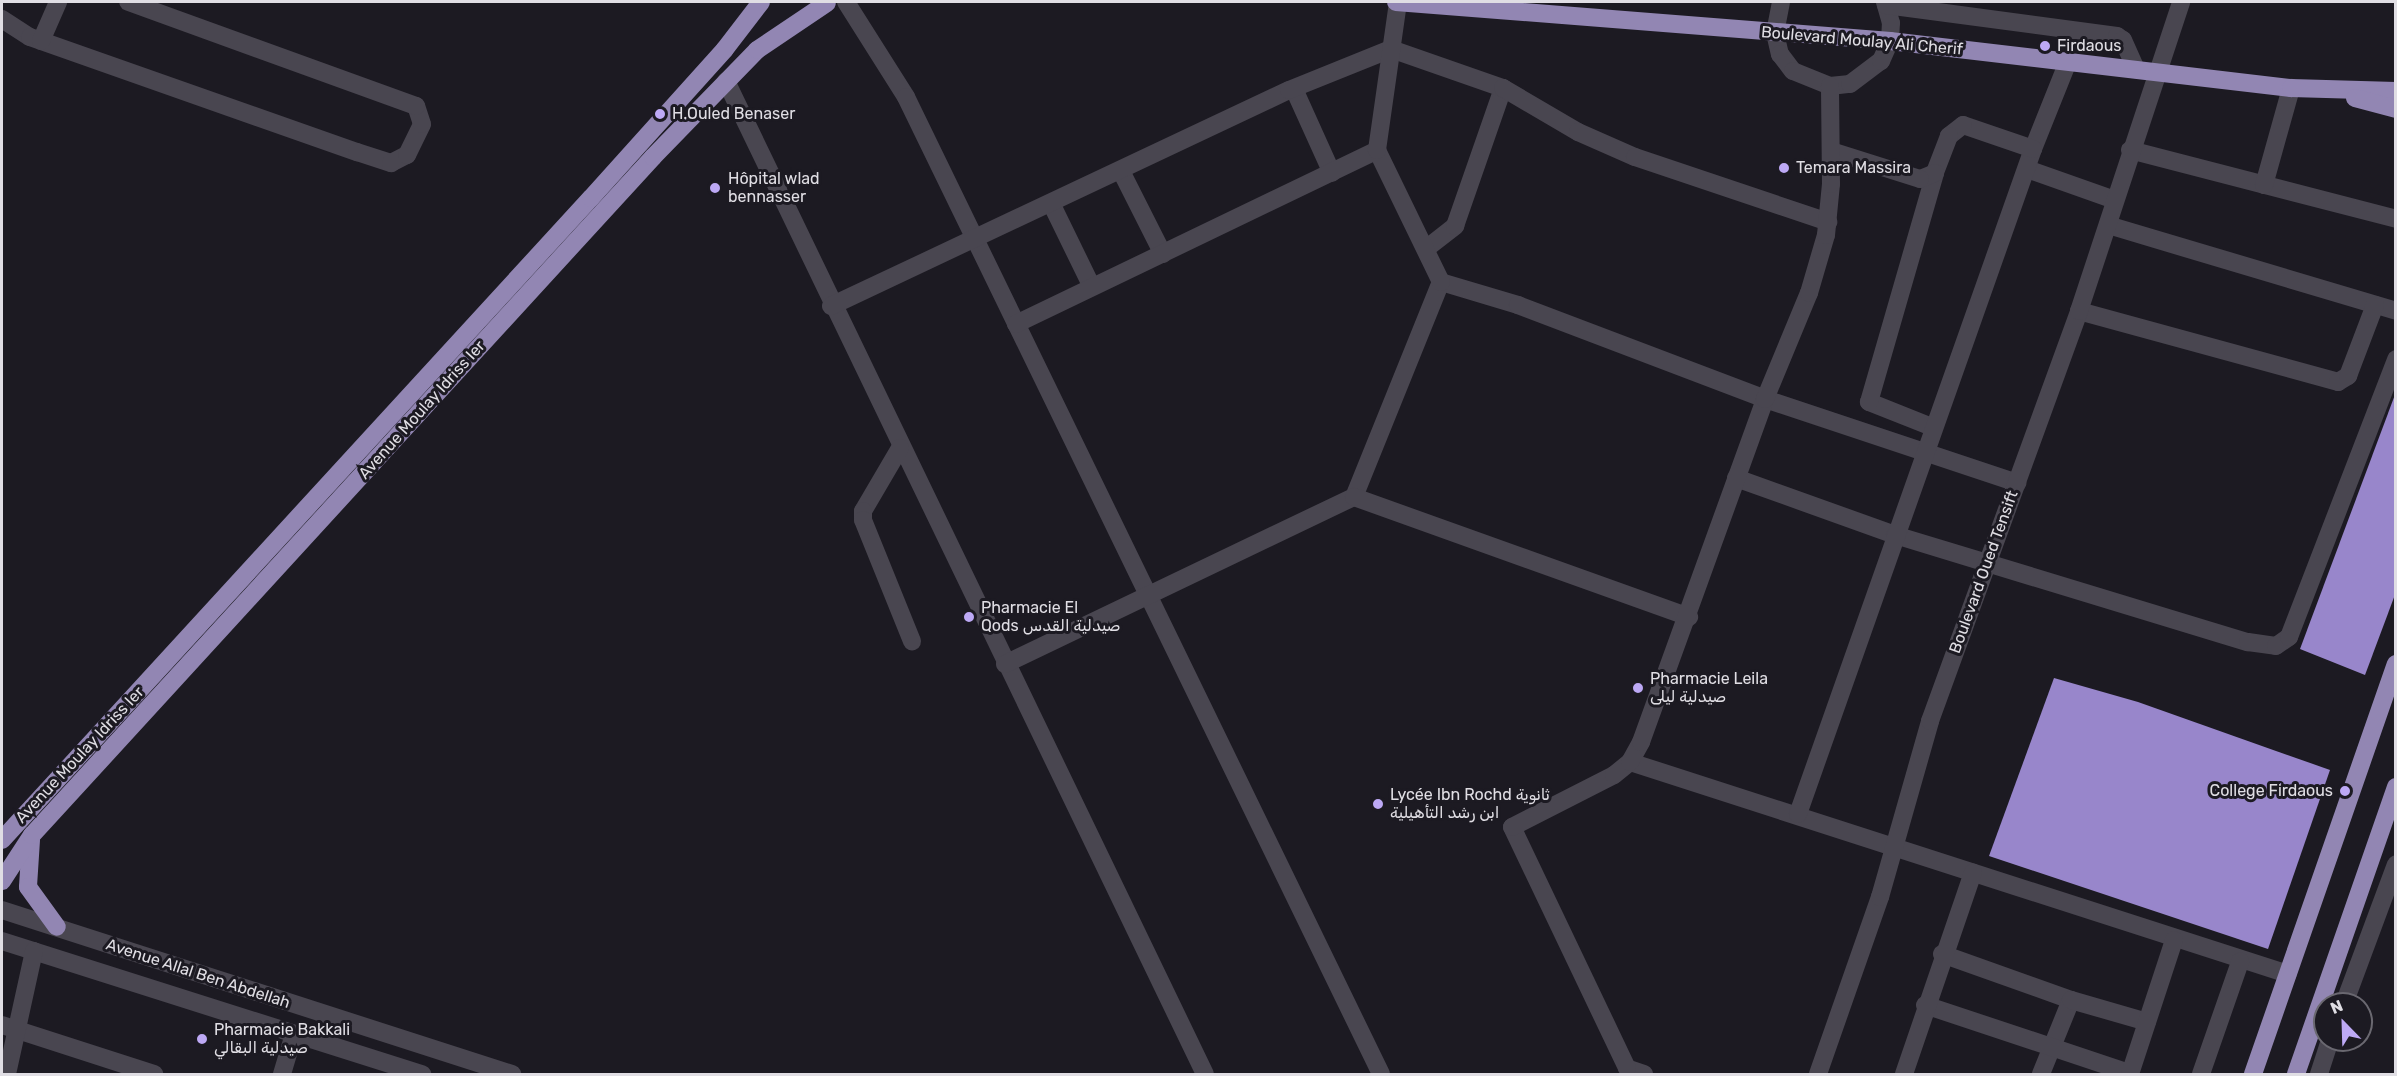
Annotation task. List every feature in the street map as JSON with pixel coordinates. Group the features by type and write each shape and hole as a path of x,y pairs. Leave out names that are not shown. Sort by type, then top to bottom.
{"main road":[{"name":"Avenue Moulay Idriss Ier","path":"2,840 591,198 725,49 761,2"},
{"name":"Avenue Moulay Idriss Ier","path":"2,881 32,835 726,81 784,29 830,2"},
{"name":"Boulevard Moulay Ali Cherif","path":"1397,2 1563,8 1775,33 1890,41 2067,64 2156,71 2291,88 2396,91"},
{"name":"Boulevard Moulay Ali Cherif","path":"2327,90 2396,109"},
{"path":"2253,1074 2396,664"},
{"path":"2295,1074 2396,787"},
{"path":"32,835 26,860 28,887 57,927"}],"street":[{"path":"41,41 58,2"},
{"path":"2,19 41,41 391,163 407,155 422,124 416,106 128,2"},
{"path":"846,2 906,98 1381,1074"},
{"path":"1005,664 1147,594 1354,497 1441,282 1377,150 1397,2"},
{"path":"1781,2 1775,33 1780,54 1793,70 1810,82 1830,86 1867,75 1890,41 1886,3 2117,36 2123,40 2136,69"},
{"name":"Boulevard Oued Tensift","path":"1818,1074 1895,846 1930,721 2079,311 2156,71 2181,2"},
{"path":"831,306 1293,89 1391,50 1503,88 1578,132 1635,157 1828,222"},
{"path":"1798,814 1932,427 2033,149 2067,64"},
{"path":"726,81 831,306 1205,1074"},
{"path":"1628,1072 1512,827 1590,788 1630,762 1689,617 1765,399 1809,293 1828,222 1831,151 1830,86"},
{"path":"1427,249 1455,226 1503,88"},
{"path":"2264,185 2291,88"},
{"path":"1293,89 1332,173"},
{"path":"1932,427 1869,402 1935,173 1949,136 1963,125 2033,149"},
{"path":"1016,324 1377,150"},
{"path":"2130,150 2396,219"},
{"path":"1831,151 1901,175 1920,179 1935,173"},
{"path":"2027,169 2115,200"},
{"path":"1121,171 1162,254"},
{"path":"1051,203 1092,287"},
{"path":"2108,225 2396,311"},
{"path":"1441,282 1518,305 1765,399 2017,483"},
{"path":"2079,311 2338,382 2348,376 2375,305"},
{"path":"1736,478 1895,535 2248,642 2276,646 2289,637 2396,358"},
{"path":"900,448 863,512 863,520 912,641"},
{"path":"1354,497 1689,617"},
{"path":"1630,762 1798,814 2240,962 2288,974"},
{"path":"2348,992 2396,864"},
{"path":"1904,1074 1942,954 1973,872"},
{"name":"Avenue Allal Ben Abdellah","path":"2,910 512,1074"},
{"path":"1925,1005 2130,1073 2174,940"},
{"name":"Avenue Allal Ben Abdellah","path":"2,941 422,1074"},
{"path":"7,1074 8,1027 34,951"},
{"path":"1942,954 2071,1000 2147,1022"},
{"path":"2201,1074 2240,962"},
{"path":"2041,1074 2071,1000"},
{"path":"8,1027 154,1074"},
{"path":"282,1074 294,1034"},
{"path":"2319,1074 2326,1052"}],"building":[{"path":"2396,392 2396,592 2365,675 2300,649"},
{"path":"2054,678 2138,702 2330,770 2268,949 1989,856"}],"place":[{"name":"Firdaous","path":"2045,46"},
{"name":"H.Ouled Benaser","path":"660,114"},
{"name":"Temara Massira","path":"1784,168"},
{"name":"Hôpital wlad bennasser","path":"715,188"},
{"name":"Pharmacie El Qods صيدلية القدس","path":"969,617"},
{"name":"Pharmacie Leila صيدلية ليلى","path":"1638,688"},
{"name":"College Firdaous","path":"2345,791"},
{"name":"Lycée Ibn Rochd ثانوية ابن رشد التأهيلية","path":"1378,804"},
{"name":"Pharmacie Bakkali صيدلية البقالي","path":"202,1039"}]}
